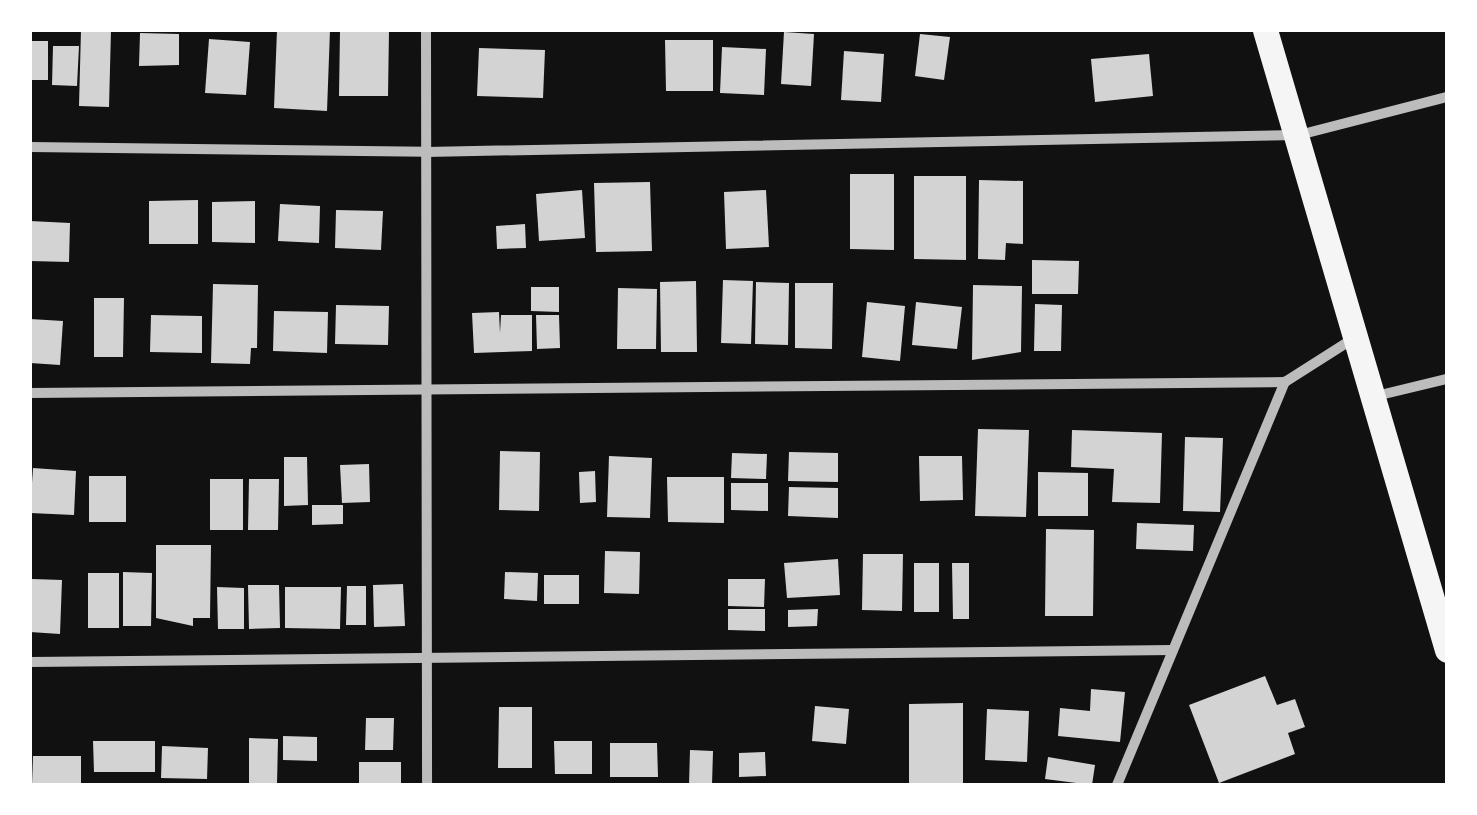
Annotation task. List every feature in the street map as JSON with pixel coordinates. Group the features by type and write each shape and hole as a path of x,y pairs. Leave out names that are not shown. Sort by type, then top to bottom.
{"main road":[{"path":"1265,30 1358,334 1447,650"}],"street":[{"path":"426,30 427,785"},
{"path":"30,147 426,152 1299,136 1447,97"},
{"path":"30,393 1285,382 1358,334"},
{"path":"1376,396 1447,379"},
{"path":"1117,785 1285,382"},
{"path":"30,662 427,654 1173,650"}],"building":[{"path":"81,30 111,30 109,107 79,106"},
{"path":"277,30 330,30 327,111 274,108"},
{"path":"340,30 389,30 388,96 339,96"},
{"path":"784,32 814,34 811,86 781,84"},
{"path":"140,33 179,34 179,65 139,66"},
{"path":"920,34 950,37 944,80 915,76"},
{"path":"209,39 250,42 246,95 205,93"},
{"path":"665,40 713,40 713,91 666,91"},
{"path":"30,41 48,41 48,80 30,80"},
{"path":"53,46 79,46 77,86 52,85"},
{"path":"722,47 766,49 764,95 720,93"},
{"path":"479,48 545,50 543,98 477,96"},
{"path":"844,51 884,54 881,102 841,100"},
{"path":"1149,54 1153,96 1095,102 1091,59"},
{"path":"850,174 894,174 894,250 850,249"},
{"path":"914,176 966,176 966,260 914,259"},
{"path":"979,180 1023,181 1023,244 1006,243 1005,260 978,259"},
{"path":"650,182 652,251 596,252 594,183"},
{"path":"582,190 585,238 539,241 536,194"},
{"path":"766,190 769,247 726,249 724,192"},
{"path":"198,200 198,244 149,244 149,201"},
{"path":"255,201 255,243 212,242 212,202"},
{"path":"280,204 320,206 319,243 278,241"},
{"path":"336,210 383,211 381,250 335,248"},
{"path":"30,221 70,223 69,262 30,261"},
{"path":"525,224 526,248 497,249 496,226"},
{"path":"1032,260 1079,261 1078,294 1032,294"},
{"path":"723,280 753,281 751,344 721,343"},
{"path":"696,281 697,352 661,352 660,282"},
{"path":"756,282 789,283 788,345 755,344"},
{"path":"795,283 833,283 832,349 795,348"},
{"path":"213,284 258,285 257,348 251,348 250,364 211,363"},
{"path":"973,285 1022,286 1021,352 972,360"},
{"path":"531,287 559,287 559,312 531,311"},
{"path":"618,288 657,289 656,349 617,349"},
{"path":"94,298 124,298 123,357 94,357"},
{"path":"867,302 905,306 900,361 862,357"},
{"path":"916,302 962,307 957,349 912,345"},
{"path":"1035,304 1062,305 1061,351 1034,351"},
{"path":"336,305 389,306 388,345 335,344"},
{"path":"274,311 328,312 327,353 273,351"},
{"path":"499,312 500,333 501,315 532,315 532,351 474,353 472,313"},
{"path":"151,315 202,316 202,353 150,352"},
{"path":"536,315 559,315 560,348 537,349"},
{"path":"30,319 63,321 60,365 30,363"},
{"path":"978,429 1029,430 1026,517 975,516"},
{"path":"1072,430 1162,433 1160,503 1112,502 1114,469 1071,467"},
{"path":"1185,437 1223,438 1220,512 1183,511"},
{"path":"500,451 540,452 539,511 499,510"},
{"path":"789,452 838,453 838,482 788,481"},
{"path":"732,453 767,454 766,479 731,478"},
{"path":"609,456 652,458 650,518 607,517"},
{"path":"919,456 962,456 963,500 920,501"},
{"path":"284,457 307,457 308,505 284,506"},
{"path":"369,464 370,502 342,503 340,465"},
{"path":"33,468 76,471 74,515 30,513"},
{"path":"595,471 596,502 580,503 579,472"},
{"path":"1038,472 1088,473 1088,516 1038,516"},
{"path":"89,476 126,476 126,522 89,522"},
{"path":"667,477 724,477 724,523 668,522"},
{"path":"210,479 243,479 243,530 210,530"},
{"path":"249,479 279,479 278,530 248,530"},
{"path":"731,483 768,483 768,511 731,510"},
{"path":"789,487 838,488 838,518 788,516"},
{"path":"312,505 343,505 343,524 312,525"},
{"path":"1137,523 1194,525 1193,551 1136,549"},
{"path":"1046,529 1094,530 1093,616 1045,616"},
{"path":"156,545 211,545 210,618 193,618 193,626 156,618"},
{"path":"605,551 640,552 639,594 604,593"},
{"path":"863,554 903,554 902,611 862,610"},
{"path":"838,559 840,595 787,598 784,563"},
{"path":"914,563 939,563 939,612 914,612"},
{"path":"952,563 969,563 969,619 953,619"},
{"path":"123,572 152,573 151,626 123,626"},
{"path":"505,572 538,573 537,601 504,599"},
{"path":"88,573 119,573 119,628 88,628"},
{"path":"544,575 579,575 579,604 544,604"},
{"path":"32,579 62,580 60,634 30,632"},
{"path":"728,579 765,579 764,607 728,606"},
{"path":"403,584 405,626 374,627 373,585"},
{"path":"248,585 279,585 280,628 249,629"},
{"path":"347,586 366,586 366,625 346,625"},
{"path":"217,587 244,588 244,629 218,629"},
{"path":"285,587 341,587 340,629 285,628"},
{"path":"728,609 765,609 765,631 728,630"},
{"path":"818,609 817,626 788,627 788,610"},
{"path":"1265,676 1277,705 1295,699 1305,727 1288,733 1295,754 1219,783 1189,705"},
{"path":"1091,689 1125,692 1120,742 1058,736 1060,708 1090,711"},
{"path":"963,703 963,785 909,785 909,704"},
{"path":"815,706 849,709 846,744 812,741"},
{"path":"499,707 532,707 532,768 498,768"},
{"path":"987,709 1029,711 1027,762 985,760"},
{"path":"366,718 394,718 393,750 365,750"},
{"path":"283,736 317,737 317,761 283,760"},
{"path":"249,738 278,739 277,785 249,785"},
{"path":"93,741 155,741 155,772 94,772"},
{"path":"554,741 592,741 592,774 555,774"},
{"path":"610,743 657,743 658,777 610,777"},
{"path":"162,746 208,748 207,779 161,778"},
{"path":"690,750 713,751 712,785 689,785"},
{"path":"765,752 766,776 739,777 739,753"},
{"path":"33,756 81,756 81,785 32,785"},
{"path":"1048,757 1095,765 1092,785 1045,779"},
{"path":"359,762 401,762 401,785 359,785"}]}
